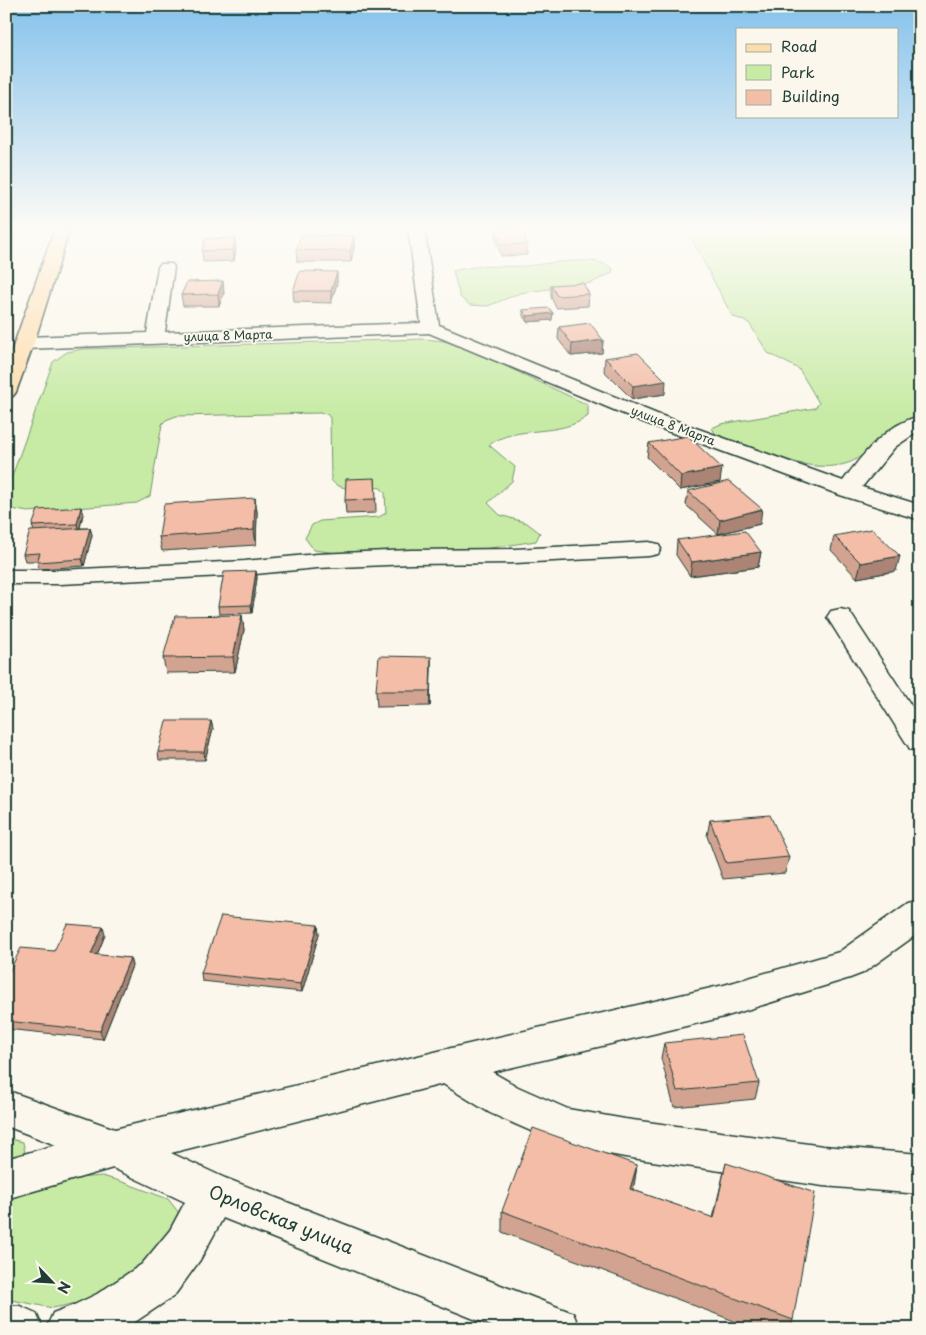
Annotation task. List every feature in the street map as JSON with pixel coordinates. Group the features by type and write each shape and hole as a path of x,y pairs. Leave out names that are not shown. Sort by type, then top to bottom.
{"main road":[{"path":"6,392 42,290"}],"street":[{"path":"155,339 162,290"},
{"path":"425,290 431,328"},
{"name":"улица 8 Марта","path":"25,343 431,328 650,418 848,490 920,513"},
{"path":"848,490 870,460 892,437 920,422"},
{"path":"6,578 245,568 317,561 411,557 506,556 649,549"},
{"path":"840,617 920,742"},
{"path":"6,1179 115,1148 447,1066 724,1001 850,963 920,913"},
{"path":"447,1066 504,1100 566,1127 625,1138 823,1166 920,1174"},
{"name":"Орловская улица","path":"6,1108 115,1148 213,1194 556,1329"},
{"path":"69,1329 78,1328 114,1310 122,1315 158,1280 185,1245 213,1194"},
{"path":"6,1328 20,1329"}],"green space":[{"path":"458,290 539,290 520,293 488,306 470,305 460,297"},
{"path":"719,290 920,290 920,415 887,432 861,456 846,464 828,466 789,461 716,435 712,428 721,424 815,408 819,403 799,369 768,353 749,323 732,316"},
{"path":"424,339 444,341 465,347 588,405 588,416 577,423 565,427 512,435 489,445 515,467 512,481 488,503 500,515 527,523 540,533 536,541 461,551 337,553 314,550 305,538 312,525 320,521 379,517 386,513 385,493 381,488 347,488 341,487 331,480 330,418 327,414 319,413 176,416 162,424 150,496 137,503 28,512 6,508 6,493 53,362 67,352 83,349"},
{"path":"6,1138 23,1142 26,1158 6,1167"},
{"path":"102,1176 168,1199 179,1213 174,1237 137,1274 87,1301 53,1308 6,1299 6,1199 77,1178"}],"building":[{"path":"183,290 219,290 218,294 181,295"},
{"path":"293,290 331,290 331,291"},
{"path":"554,290 587,290 589,294 557,296"},
{"path":"549,308 553,313 527,316 523,310"},
{"path":"590,323 603,340 572,344 559,327"},
{"path":"638,353 666,381 633,386 605,358"},
{"path":"688,436 722,468 681,476 649,443"},
{"path":"375,478 376,499 345,500 346,479"},
{"path":"729,481 762,509 720,520 688,491"},
{"path":"255,498 254,530 159,537 164,504"},
{"path":"81,507 77,524 32,526 38,510"},
{"path":"90,528 82,559 37,562 40,553 23,554 30,531"},
{"path":"872,529 900,556 861,563 834,536"},
{"path":"745,531 761,552 692,562 677,540"},
{"path":"256,571 251,605 218,606 224,572"},
{"path":"242,615 233,657 163,658 175,616"},
{"path":"379,656 431,657 430,691 376,691"},
{"path":"166,721 211,721 204,752 158,752"},
{"path":"770,815 789,857 726,863 710,820"},
{"path":"221,916 318,925 301,984 201,973"},
{"path":"67,924 103,927 91,954 130,958 100,1031 6,1021 6,978 21,948 54,951"},
{"path":"743,1035 759,1083 677,1091 664,1043"},
{"path":"533,1128 637,1165 630,1189 714,1218 726,1163 815,1193 793,1320 502,1211"}]}
